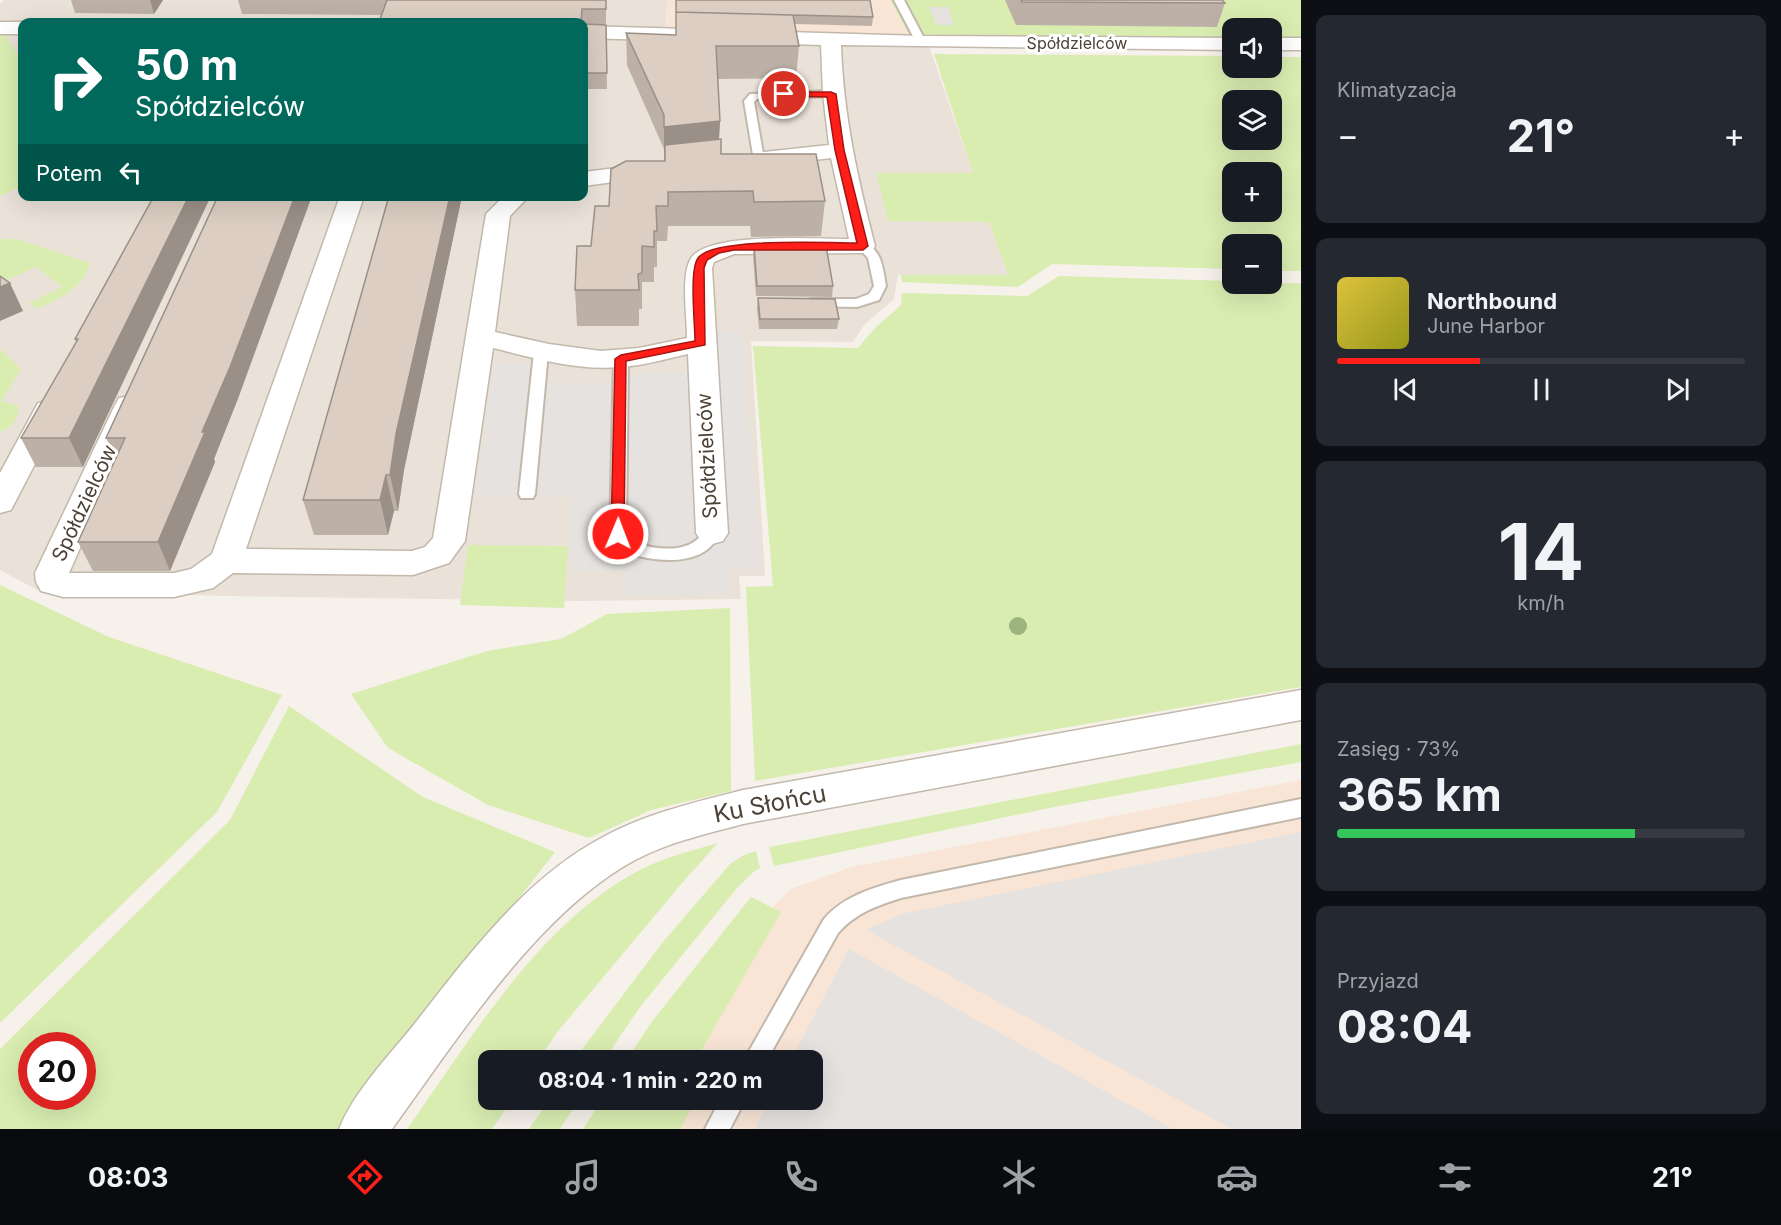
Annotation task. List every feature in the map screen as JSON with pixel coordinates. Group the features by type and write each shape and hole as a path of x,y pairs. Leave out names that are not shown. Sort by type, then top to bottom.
{"street":[{"path":"0,28 18,28"},
{"name":"Spółdzielców","path":"588,32 921,42 1222,44"},
{"path":"831,40 831,94 840,150 863,246"},
{"path":"1282,44 1301,44"},
{"path":"747,161 840,150"},
{"path":"588,179 679,168"},
{"path":"350,201 226,561 413,563 437,555 449,541 498,214 512,201"},
{"name":"Spółdzielców","path":"712,533 701,343 699,268 703,258 716,251 734,247 863,246"},
{"path":"481,337 581,359 621,359 701,343"},
{"name":"Spółdzielców","path":"141,379 52,573 53,582 63,585 174,585 201,579 226,561"},
{"path":"0,502 59,388"},
{"name":"Ku Słońcu","path":"363,1129 474,981 523,924 583,871 626,845 685,822 743,807 1301,705"}],"lane":[{"path":"899,0 921,42"},
{"path":"747,161 749,101 754,96 831,94"},
{"path":"801,303 857,303 874,297 880,286 874,257 863,246"},
{"path":"527,494 541,352"},
{"name":"Spółdzielców","path":"621,359 618,534 623,546 639,553 690,552 706,544 712,533"},
{"path":"761,1050 831,926 840,914 860,902 912,886 1301,808"},
{"path":"717,1129 727,1110"}],"shaded area":[{"path":"4,0 667,0 665,42 929,46 973,173 877,173 888,221 989,222 1008,276 898,275 894,299 864,325 853,342 751,341 765,576 739,576 741,599 581,601 39,591 0,570 0,4"},
{"path":"667,0 889,0 909,35 666,28"},
{"path":"929,7 948,7 954,25 936,25"},
{"path":"741,331 761,568 730,568 732,594 621,595 622,570 570,571 573,496 475,497 494,364 522,364 555,384 606,384 637,374 685,374 715,332"},
{"path":"1301,780 1301,1129 638,1129 649,1110 823,1110 823,1050 685,1050 767,913 791,889 851,867"},
{"path":"1301,832 1301,1129 1232,1129 866,930 902,914"},
{"path":"849,949 1173,1129 755,1129 765,1110 823,1110 823,1050 796,1050"}],"green space":[{"path":"890,0 1301,0 1301,40 1282,39 1282,18 1222,18 1222,39 909,35"},
{"path":"0,32 8,32 7,38 18,55 18,188 0,196"},
{"path":"934,54 1222,56 1222,78 1282,78 1282,57 1301,57 1301,271 1282,271 1282,234 1222,234 1222,269 1052,264 1018,287 902,282 901,275 1008,275 989,222 888,221 876,173 973,173"},
{"path":"0,239 17,239 90,263 87,272 76,286 62,297 37,309 29,303 62,287 36,267 0,283"},
{"path":"1059,276 1222,281 1222,294 1282,294 1282,283 1301,283 1301,687 755,781 746,587 773,586 753,346 858,348 874,329 901,305 902,293 1027,296"},
{"path":"0,349 21,369 2,401 19,406 16,419 0,432"},
{"path":"468,545 568,546 564,608 460,605"},
{"path":"0,585 109,637 282,695 217,812 0,1023"},
{"path":"730,608 731,791 651,810 589,838 488,805 388,748 351,694 487,651 561,639 607,614"},
{"path":"289,706 423,797 555,852 340,1129 0,1129 0,1049 230,820"},
{"path":"1301,744 1301,762 1054,807 774,866 769,847"},
{"path":"718,843 559,1030 545,1050 478,1050 478,1110 505,1110 492,1129 407,1129 508,987 567,922 600,895 636,872 687,852"},
{"path":"756,851 760,868 737,888 640,1007 611,1050 582,1050 663,942 730,864"},
{"path":"751,897 781,912 702,1050 633,1050 650,1024"},
{"path":"542,1110 572,1110 560,1129 529,1129"},
{"path":"595,1110 690,1110 680,1129 583,1129"}],"building":[{"path":"387,0 606,0 606,9 582,9 581,18 380,18"},
{"path":"676,0 870,0 873,17 676,12"},
{"path":"1021,0 1222,0 1225,3 1022,2"},
{"path":"676,12 793,15 799,46 716,46 720,121 664,127 664,115 626,33 676,35"},
{"path":"588,24 606,25 607,73 588,73"},
{"path":"721,139 721,154 816,154 825,201 754,202 753,191 668,192 668,206 656,206 657,231 654,231 654,247 642,246 642,273 638,274 639,290 575,290 577,246 591,246 595,206 609,206 611,169 626,161 665,161 665,145"},
{"path":"151,201 187,201 69,438 21,438 78,339 75,339"},
{"path":"216,201 293,201 230,367 202,432 205,432 158,542 78,542 125,438 106,438"},
{"path":"388,201 449,201 396,434 390,475 386,475 380,500 303,500"},
{"path":"754,246 826,246 833,286 757,286"},
{"path":"0,276 10,283 0,287"},
{"path":"758,298 835,299 839,319 760,319"}],"route":[{"path":"618,534 621,359 701,343 699,268 703,258 716,251 734,247 863,246 840,150 831,94 784,94"}]}
